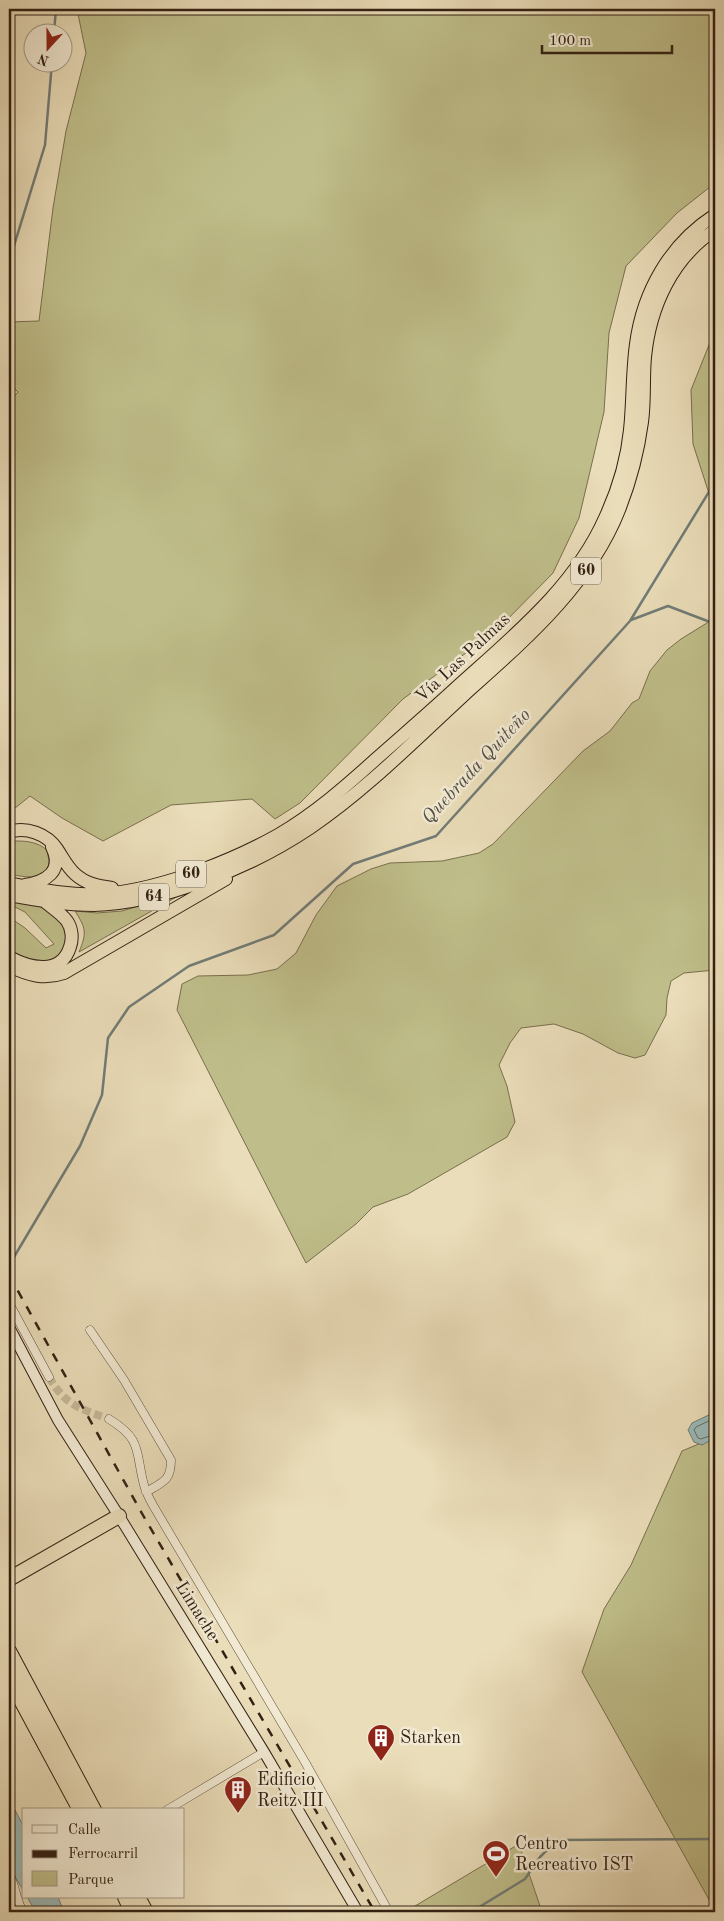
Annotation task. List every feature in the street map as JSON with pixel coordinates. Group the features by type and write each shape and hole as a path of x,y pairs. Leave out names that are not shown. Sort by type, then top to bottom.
{"highway":[{"name":"Vía Las Palmas","path":"15,885 47,891 82,894 105,894 139,889 179,878 242,853 278,835 316,810 358,775 492,656 536,614 563,584 597,535 611,505 622,470 630,431 636,341 649,295 660,272 675,250 694,230 715,215"},
{"name":"Vía Las Palmas","path":"9,895 44,901 92,905 138,900 195,885 258,858 306,831 359,790 541,623 581,578 608,535 631,478 643,419 647,346 652,320 661,295 681,261 699,241 715,230"},
{"path":"9,832 27,830 47,839 56,848 70,870 85,881 100,886 139,889"},
{"path":"15,885 40,882 52,872 56,858 53,848 47,839"},
{"path":"9,966 37,976 50,977 64,973 190,901 258,858"},
{"path":"9,957 21,964 39,968 55,965 67,954 71,944 70,926 62,916 44,901"},
{"path":"9,1579 120,1516"},
{"path":"9,1651 93,1808"},
{"path":"9,1678 79,1808"},
{"path":"127,1898 140,1905"}],"main road":[{"name":"Limache","path":"9,1327 58,1420 120,1516 264,1752 358,1912"}],"street":[{"path":"9,1303 49,1377"},
{"path":"90,1330 124,1380 171,1460 171,1469 164,1482 146,1492"},
{"name":"Limache","path":"109,1419 127,1432 134,1441 138,1450 146,1492 305,1762 389,1912"},
{"path":"170,1808 264,1752"},
{"path":"9,1874 15,1885 18,1904 23,1912"}],"green space":[{"path":"77,9 715,9 715,183 677,213 626,266 609,333 604,412 579,518 553,573 496,631 403,699 300,803 275,819 252,799 171,805 103,841 62,818 30,796 9,813 9,402 18,392 9,383 9,322 39,321 53,208 66,131 86,53"},
{"path":"715,330 715,512 693,444 691,390"},
{"path":"715,618 715,970 684,973 671,981 666,1015 645,1055 635,1058 618,1053 583,1034 554,1024 521,1028 510,1043 499,1065 507,1086 515,1122 507,1137 408,1194 373,1207 356,1224 306,1263 177,1010 182,984 198,976 248,975 277,969 296,953 316,915 337,886 371,869 390,863 442,861 479,853 493,844 583,751 610,731 632,703 639,699 650,671 667,650"},
{"path":"16,841 32,842 47,850 48,869 34,876 25,877 9,874 9,843"},
{"path":"187,891 79,952 84,931 75,911 97,913 122,911"},
{"path":"9,899 33,904 54,914 61,922 65,931 65,942 61,956 42,963 24,959 9,950 9,917 25,928 46,948 54,944 25,912 9,904"},
{"path":"715,1438 715,1906 712,1905 582,1672 604,1609 631,1565 682,1451"},
{"name":"Centro Recreativo IST","path":"519,1844 542,1912 405,1912"}],"water":[{"path":"715,1412 715,1438 702,1445 694,1442 688,1430 692,1423"},
{"path":"9,1799 22,1823 22,1889 9,1866"},
{"path":"28,1898 58,1898 64,1912 36,1912"}],"waterway":[{"path":"55,22 56,9"},
{"path":"9,262 45,145 51,72"},
{"name":"Quebrada Quiteño","path":"9,1260 14,1257 80,1146 102,1095 108,1038 129,1007 189,966 274,935 353,864 436,836 630,621 715,482"},
{"path":"631,620 668,606 710,622 715,627"},
{"path":"471,1912 525,1879 540,1857 557,1840 715,1839"}],"tunnel":[{"path":"49,1377 61,1394 74,1405 109,1419"}],"railway":[{"path":"9,1275 144,1517 375,1912"}],"place":[{"name":"Starken","path":"381,1762"},
{"name":"Edificio Reitz III","path":"238,1814"},
{"name":"Centro Recreativo IST","path":"496,1878"}]}
